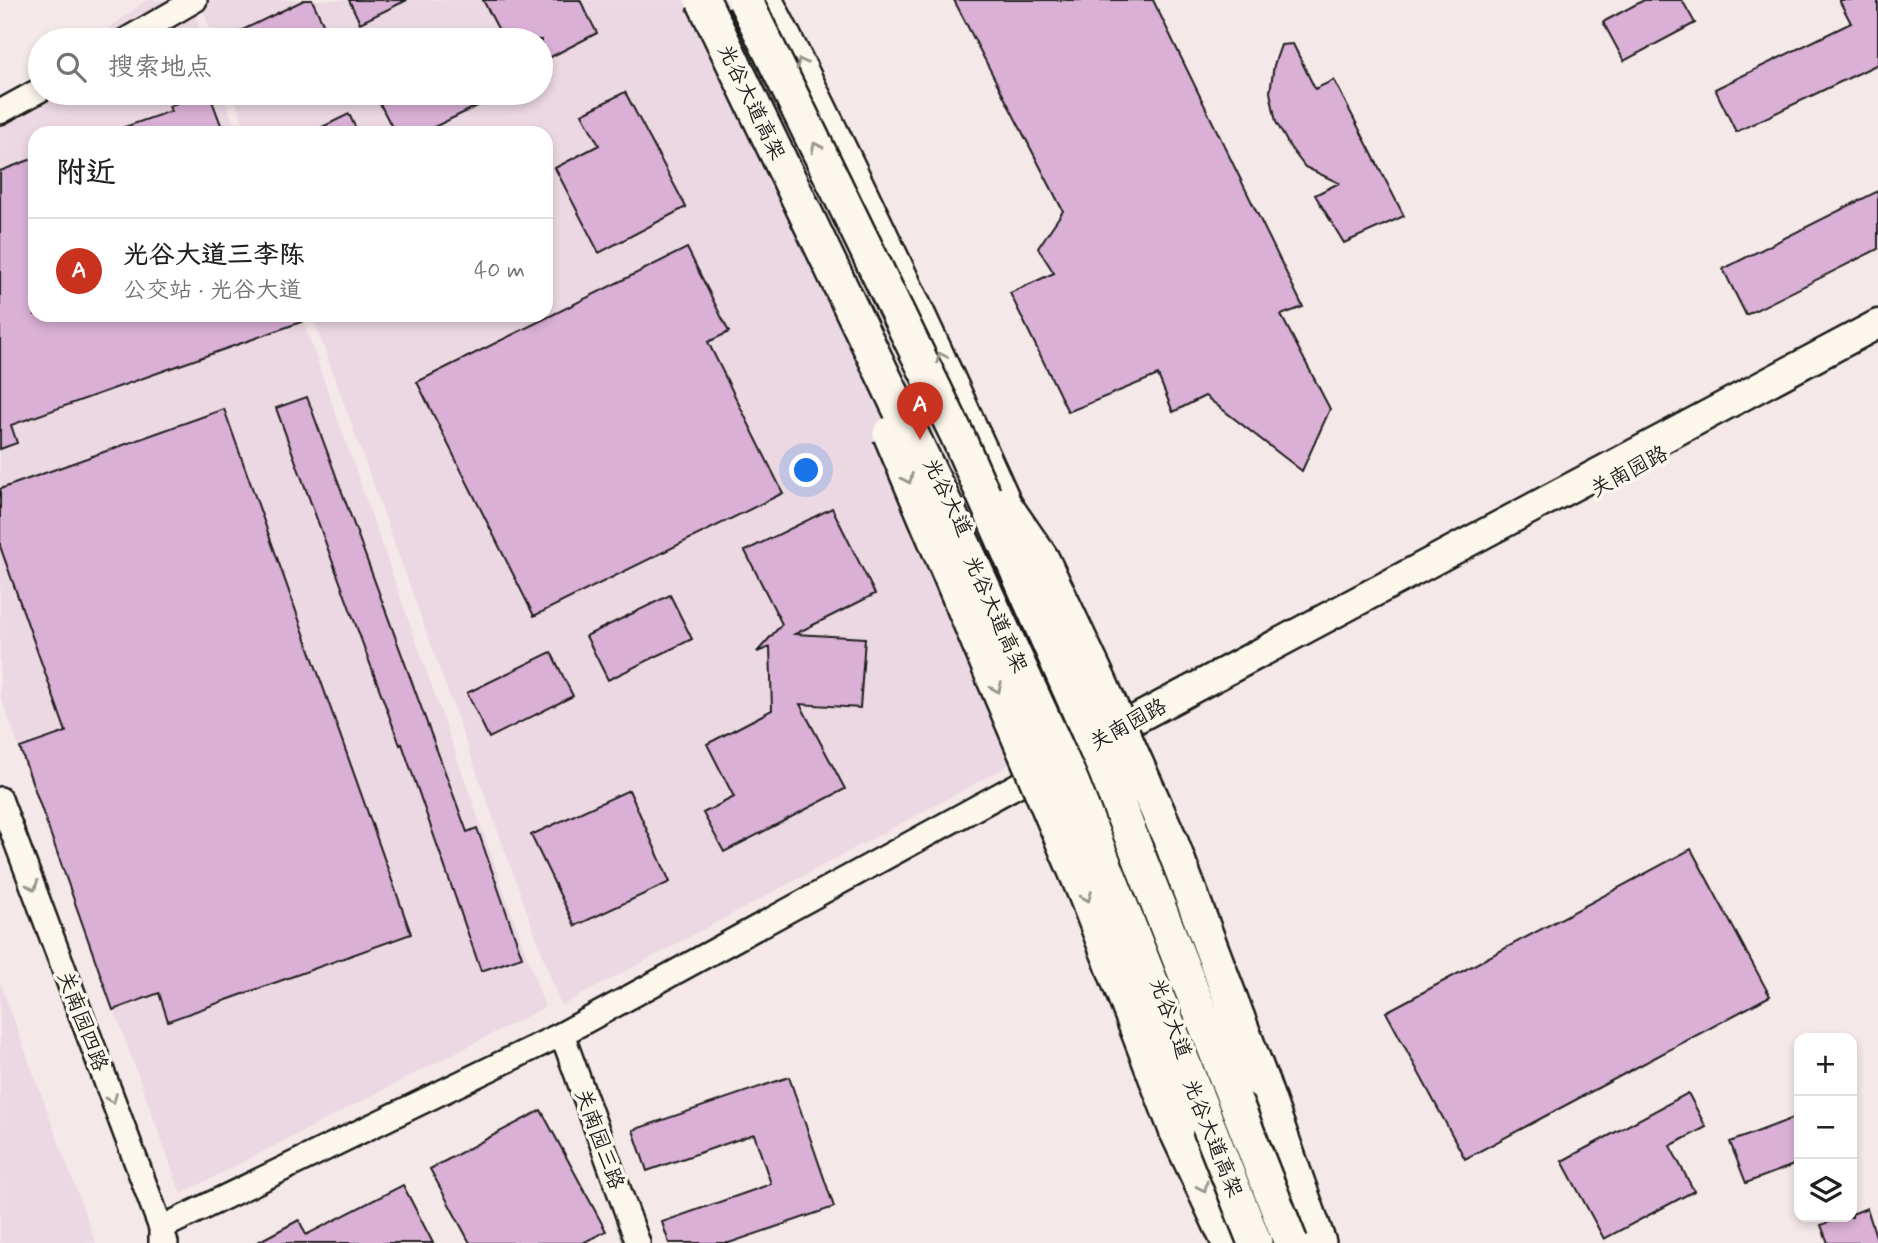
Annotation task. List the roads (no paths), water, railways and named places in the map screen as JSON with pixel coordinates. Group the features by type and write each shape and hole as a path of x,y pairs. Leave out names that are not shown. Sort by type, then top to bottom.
{"highway":[{"name":"光谷大道高架","path":"705,0 948,510 1072,782 1255,1243"},
{"name":"光谷大道高架","path":"745,0 958,437 1105,769 1291,1243"},
{"path":"857,321 892,442 1085,894 1176,1130 1229,1243"},
{"path":"958,437 1042,559 1170,839 1262,1082 1319,1243"}],"main road":[{"name":"光谷大道","path":"705,0 870,335 1071,756 1132,912 1248,1243"},
{"path":"768,0 937,348 1076,659 1116,737 1241,1059 1305,1243"},
{"name":"关南园路","path":"1116,737 1878,324"},
{"name":"关南园路","path":"1071,756 1116,737 1878,337"}],"street":[{"path":"147,28 195,0"},
{"path":"0,112 28,97"},
{"path":"163,1238 562,1034 1071,756"},
{"name":"关南园四路","path":"0,799 163,1238"},
{"name":"关南园三路","path":"562,1034 638,1243"}],"place":[{"name":"光谷大道三李陈","path":"920,440"}]}
